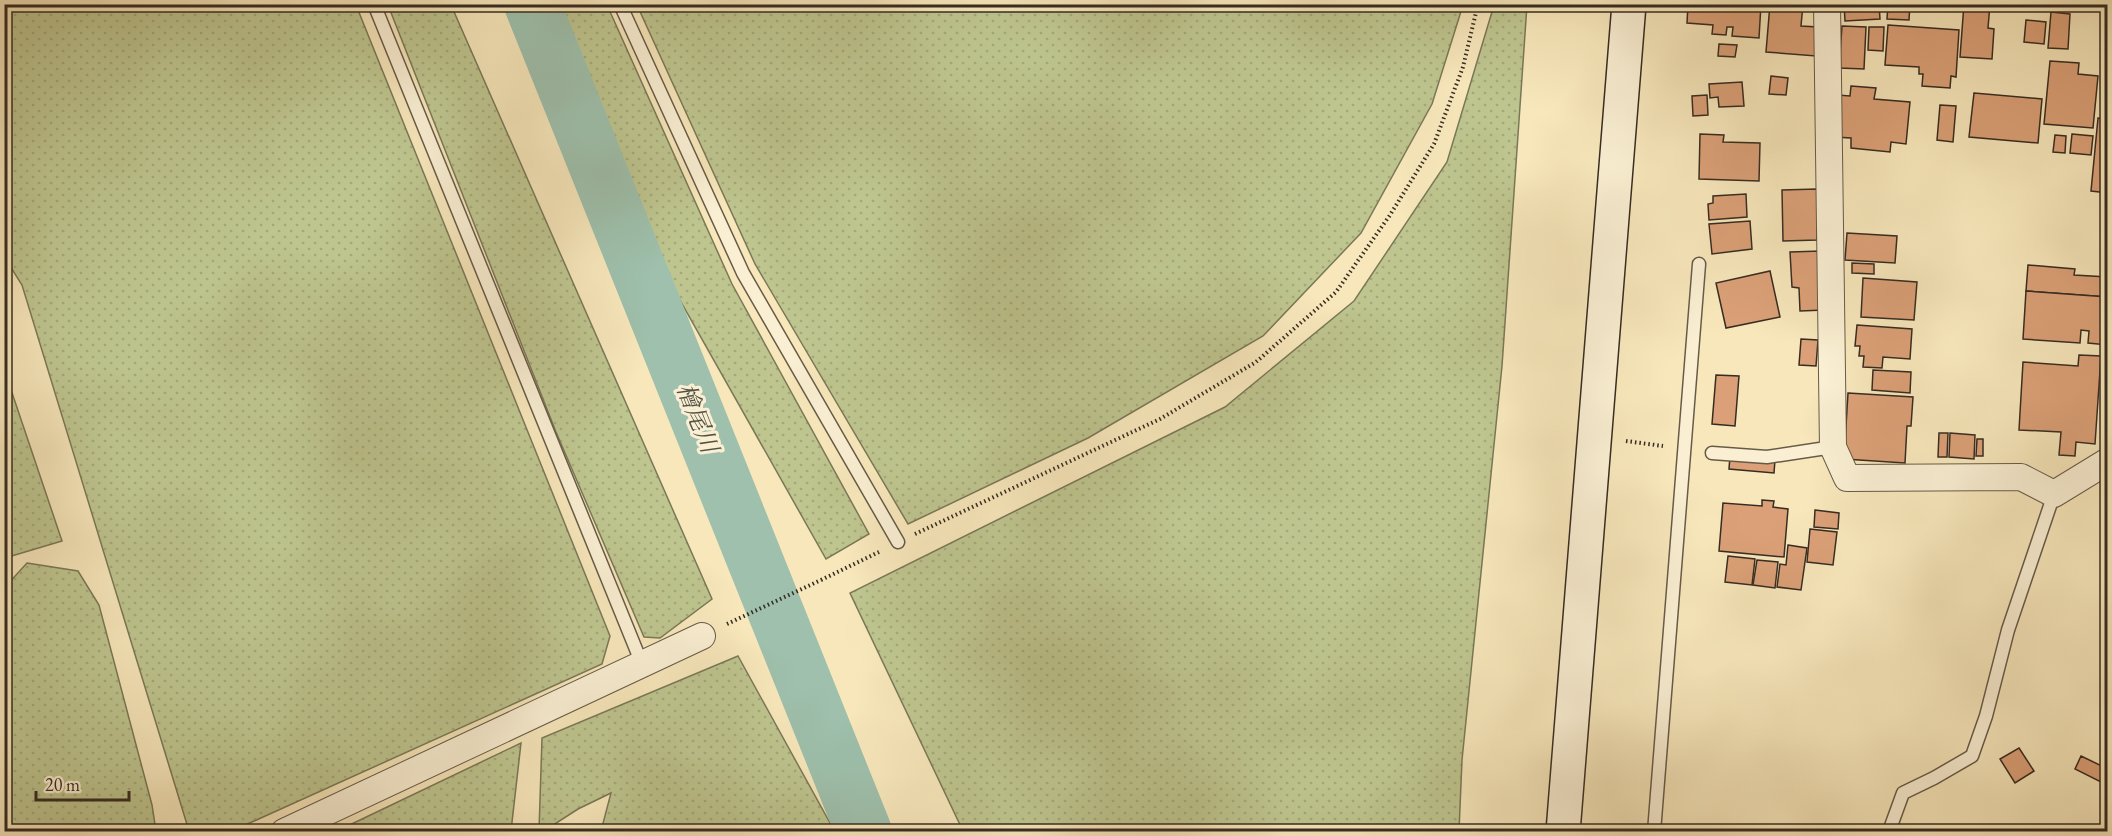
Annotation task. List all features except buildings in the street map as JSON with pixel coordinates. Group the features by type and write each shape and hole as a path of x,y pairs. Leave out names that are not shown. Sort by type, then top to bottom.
{"street":[{"path":"1563,831 1629,4"},
{"path":"1827,4 1833,447 1847,478 2021,477 2054,494 2108,461"},
{"path":"284,831 702,636"}],"lane":[{"path":"375,4 642,664"},
{"path":"620,4 743,273 898,542"},
{"path":"1654,831 1699,264"},
{"path":"1712,453 1767,457 1833,447"},
{"path":"1893,831 1891,826 1903,793 1972,756 1986,716 2008,630 2054,494"}],"path":[{"path":"702,636 1160,418 1256,362 1336,292 1390,215 1434,144 1463,67 1478,4"},
{"path":"1594,436 1685,449"},
{"path":"821,580 827,578"}],"green space":[{"path":"5,4 356,5 610,636 602,664 232,831 189,831 22,285 5,258"},
{"path":"388,5 451,5 712,599 660,638 644,637 556,432"},
{"path":"547,5 607,5 732,284 869,534 826,559 646,240"},
{"path":"637,5 1463,5 1432,104 1361,233 1263,336 1088,438 908,524 755,264"},
{"path":"1494,5 1527,5 1502,366 1462,760 1459,831 963,831 850,593 1225,407 1354,301 1447,162"},
{"path":"4,369 62,541 5,558 4,558"},
{"path":"27,563 78,571 99,605 152,805 156,831 5,831 5,587"},
{"path":"738,656 830,823 831,831 601,831 611,793 578,809 544,831 539,831 542,738"},
{"path":"521,743 511,831 337,831"}],"waterway":[{"name":"檜尾川","path":"532,4 864,832"}]}
